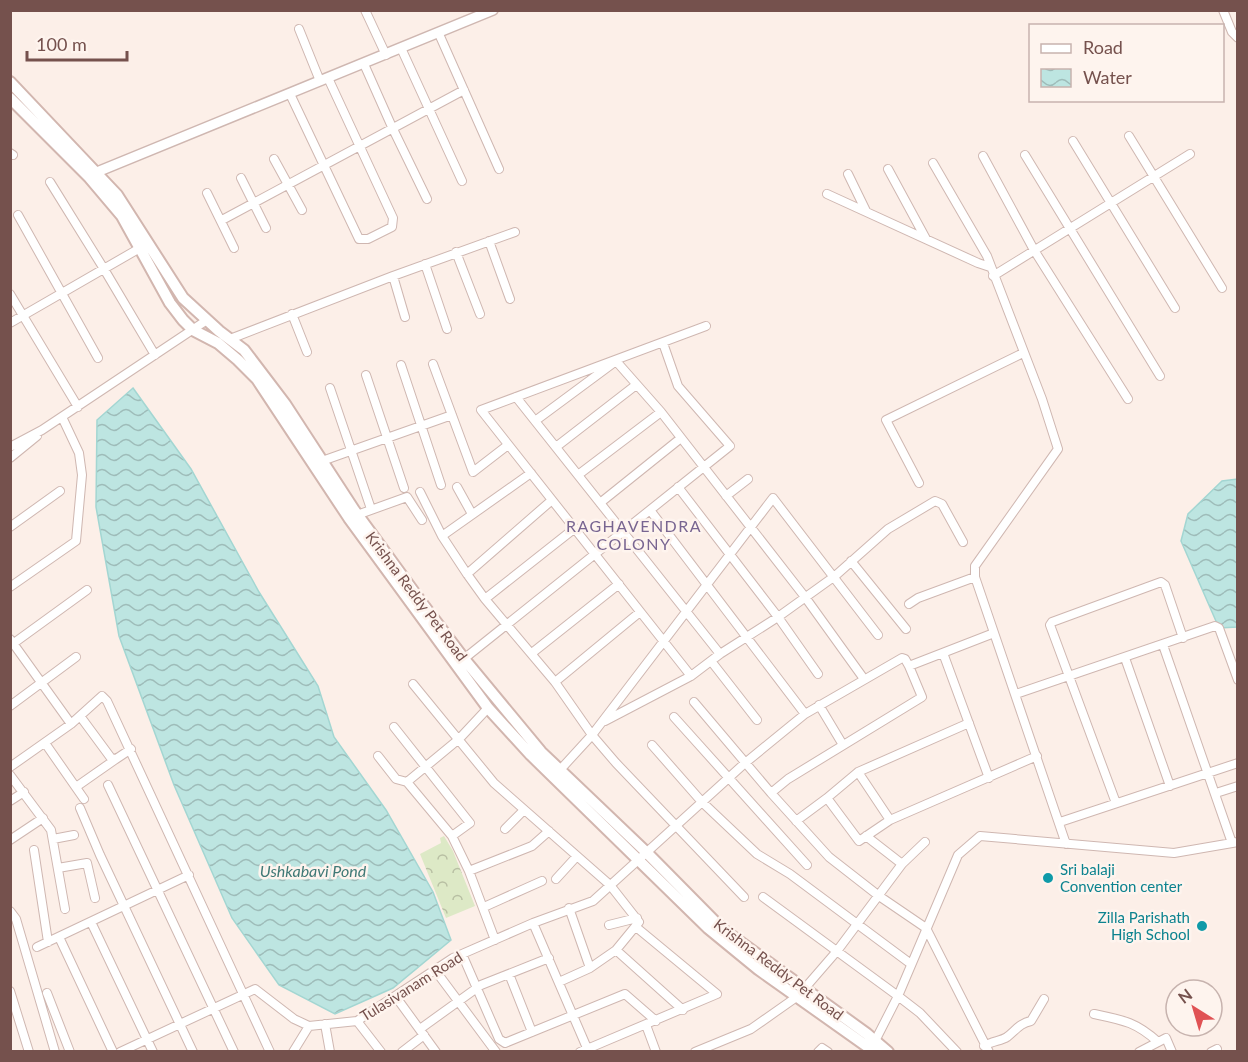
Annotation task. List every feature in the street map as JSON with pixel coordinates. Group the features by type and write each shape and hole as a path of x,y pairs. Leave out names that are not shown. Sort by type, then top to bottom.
{"main road":[{"name":"Krishna Reddy Pet Road","path":"10,82 117,195 182,295 207,320 244,350 285,404 357,515 460,662 489,708 538,763 722,929 872,1048 888,1052"},
{"name":"Krishna Reddy Pet Road","path":"10,98 89,177 125,221 170,303 193,330 218,343 257,379 349,518 460,662 541,752 642,856"},
{"path":"170,303 182,295"}],"street":[{"path":"365,10 386,55"},
{"path":"97,172 493,10"},
{"path":"1222,10 1232,32 1238,38"},
{"path":"290,93 359,239 368,238 390,228 394,223 393,218 359,145 299,29"},
{"path":"439,34 499,169"},
{"path":"401,48 462,182"},
{"path":"364,64 427,199"},
{"path":"222,220 464,90"},
{"path":"1130,136 1222,288"},
{"path":"1074,141 1175,308"},
{"path":"993,276 1190,154"},
{"path":"983,156 1034,250 1128,399"},
{"path":"1025,156 1160,375"},
{"path":"274,159 302,210"},
{"path":"933,163 987,256 1058,449 976,563 975,577 1066,844"},
{"path":"888,169 927,240"},
{"path":"848,174 866,212"},
{"path":"241,178 266,228"},
{"path":"50,182 155,355"},
{"path":"207,193 234,248"},
{"path":"827,195 990,267"},
{"path":"18,215 98,358"},
{"path":"230,339 456,252 515,232"},
{"path":"489,241 510,299"},
{"path":"10,323 140,248"},
{"path":"456,252 480,314"},
{"path":"426,264 447,329"},
{"path":"393,276 405,317"},
{"path":"10,294 78,407"},
{"path":"292,314 307,352"},
{"path":"10,447 78,407 207,320"},
{"path":"691,676 481,410 706,326"},
{"path":"460,662 730,446 678,386 663,343"},
{"path":"919,483 886,420 1023,353"},
{"path":"616,361 661,412 704,467 805,597 864,679"},
{"path":"535,421 616,361"},
{"path":"433,364 473,472 508,444"},
{"path":"401,365 441,485"},
{"path":"366,375 404,488"},
{"path":"556,447 636,385"},
{"path":"330,388 370,506"},
{"path":"516,397 720,654"},
{"path":"578,475 661,412"},
{"path":"322,461 452,415"},
{"path":"10,587 76,541 82,475 79,453 62,417"},
{"path":"10,458 25,448 42,430"},
{"path":"600,503 681,438"},
{"path":"442,536 531,473"},
{"path":"726,496 748,479"},
{"path":"457,487 472,514"},
{"path":"678,487 778,617 818,674"},
{"path":"10,527 60,491"},
{"path":"420,492 442,536 467,574 555,682 592,735 744,897"},
{"path":"357,515 407,497 422,520"},
{"path":"560,771 592,735 773,498 878,635"},
{"path":"467,574 552,500"},
{"path":"601,723 691,676 835,576 888,529 935,501 942,504 963,542"},
{"path":"650,510 748,636 805,714"},
{"path":"486,599 574,528"},
{"path":"851,561 906,629"},
{"path":"909,604 918,598 975,577"},
{"path":"1116,803 1050,625 1052,622 1161,582 1165,585 1183,638"},
{"path":"532,653 619,584"},
{"path":"71,724 12,641 87,590"},
{"path":"555,682 640,612"},
{"path":"1016,694 1215,626 1219,628 1238,680"},
{"path":"771,794 788,779 922,697 909,666 994,633"},
{"path":"872,1048 898,996 958,855 980,836 1173,853 1235,842 1163,645"},
{"path":"943,653 989,778"},
{"path":"10,706 43,684 76,657"},
{"name":"Tulasivanam Road","path":"309,1026 357,1021 462,954 569,908 592,901 745,763 805,714 902,658 909,666"},
{"path":"1125,658 1170,786"},
{"path":"711,661 757,720"},
{"path":"413,684 494,783 610,885 636,922 717,994 584,1050 573,1015 533,923"},
{"path":"10,767 71,724 102,696 107,701 270,1052"},
{"path":"694,702 771,794 829,857 879,896 926,928 986,1049 994,1040 1005,1039 1024,1022 1031,1021 1044,999"},
{"path":"819,705 843,745"},
{"path":"407,782 459,739 489,708"},
{"path":"80,716 111,758 116,759"},
{"path":"674,717 807,865"},
{"path":"796,821 858,772 969,723"},
{"path":"394,727 470,823 452,836"},
{"path":"45,743 84,799"},
{"path":"652,745 702,802 757,854 790,873 911,964"},
{"path":"76,787 131,749"},
{"path":"378,756 396,779 407,782 452,836 469,871 495,940"},
{"path":"827,798 859,841 890,820 1037,756"},
{"path":"1060,822 1238,763"},
{"path":"858,772 890,820"},
{"path":"10,775 51,830 65,909"},
{"path":"108,785 234,1052"},
{"path":"1216,793 1238,786"},
{"path":"10,801 24,792"},
{"path":"80,808 193,1052"},
{"path":"505,829 524,810"},
{"path":"10,840 42,818"},
{"path":"469,871 532,846 549,831"},
{"path":"53,839 74,835"},
{"path":"866,836 902,864"},
{"path":"695,1052 709,1049 751,1029 801,992 837,951 902,864 925,842"},
{"path":"34,850 48,942"},
{"path":"556,879 577,856"},
{"path":"58,868 88,864 95,898"},
{"path":"37,947 189,875"},
{"path":"484,908 542,881"},
{"path":"763,897 920,1013 957,1052"},
{"path":"569,908 590,968"},
{"path":"10,911 55,1052"},
{"path":"91,922 153,1052"},
{"path":"609,925 636,922"},
{"path":"559,982 590,968 616,950 636,922"},
{"path":"59,937 112,1052"},
{"path":"616,950 683,1010"},
{"path":"462,954 502,1042 505,1043 625,994 656,1021"},
{"path":"402,1052 422,1032 476,988 549,958"},
{"path":"435,970 496,1052"},
{"path":"509,974 532,1032"},
{"path":"120,1052 255,989 294,1019 309,1026 293,1052"},
{"path":"46,993 70,1052"},
{"path":"11,995 29,1052"},
{"path":"396,997 436,1052"},
{"path":"1094,1014 1127,1021 1144,1029 1158,1042"},
{"path":"357,1021 381,1052"},
{"path":"325,1024 330,1052"},
{"path":"646,1025 656,1052"},
{"path":"1139,1052 1166,1038 1172,1052"},
{"path":"818,1052 822,1048 828,1052"}],"green space":[{"path":"444,836 453,851 475,906 446,918 420,854 441,843 440,838"}],"water":[{"name":"Ushkabavi Pond","path":"133,388 191,469 259,592 318,686 334,737 386,810 433,892 451,940 393,988 335,1014 279,985 232,918 174,785 119,636 96,507 97,420"},
{"path":"1237,479 1237,627 1219,628 1181,541 1188,514 1222,481"}],"place":[{"name":"Sri balaji Convention center","path":"1048,878"},
{"name":"Zilla Parishath High School","path":"1202,926"}],"district":[{"name":"RAGHAVENDRA COLONY","path":"634,534"}]}
